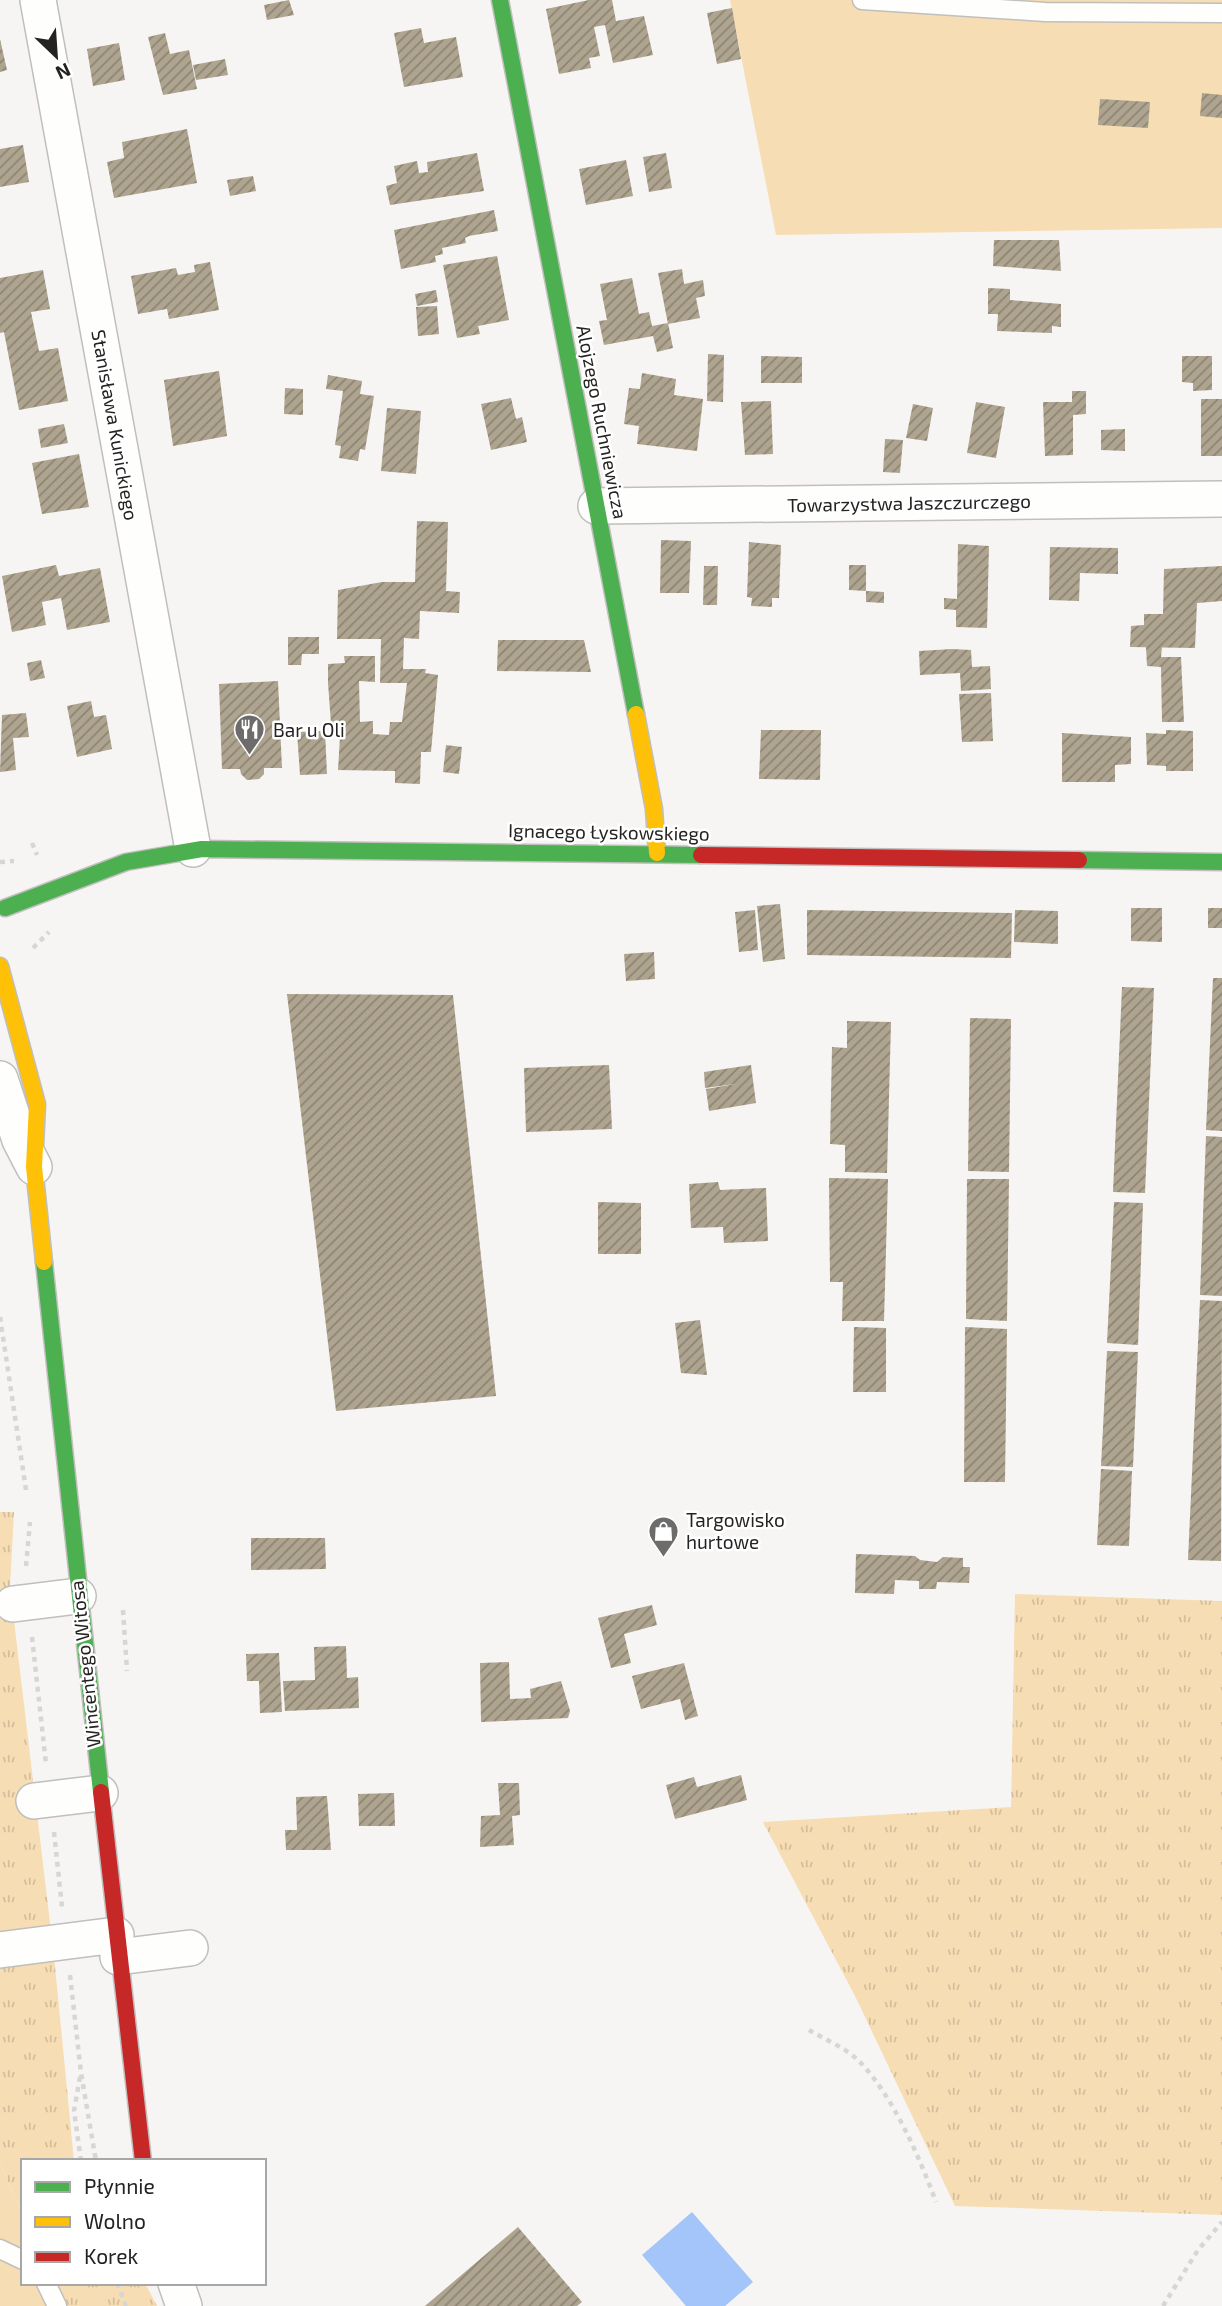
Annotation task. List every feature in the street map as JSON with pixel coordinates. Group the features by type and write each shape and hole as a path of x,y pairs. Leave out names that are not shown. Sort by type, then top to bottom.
{"street":[{"name":"Stanisława Kunickiego","path":"38,0 192,849"},
{"name":"Alojzego Ruchniewicza","path":"499,0 654,808 657,853"},
{"name":"Towarzystwa Jaszczurczego","path":"596,506 1222,499"},
{"name":"Ignacego Łyskowskiego","path":"4,910 109,865 144,855 192,849 1222,862"},
{"name":"Wincentego Witosa","path":"0,966 37,1104 38,1133 34,1167 78,1596 143,2159"},
{"name":"Wincentego Witosa","path":"0,1079 20,1140 34,1167"},
{"path":"20,1603 78,1596"},
{"path":"42,1800 100,1793"},
{"path":"0,1950 66,1941 117,1946 190,1948"},
{"path":"177,2285 184,2306"}],"lane":[{"path":"862,0 1222,13"},
{"path":"0,2249 21,2259"},
{"path":"47,2285 57,2306"}],"path":[{"path":"28,954 56,928"},
{"path":"0,1317 27,1491"},
{"path":"31,1518 20,1603 42,1800 66,1941 80,2073 96,2159"},
{"path":"808,2030 857,2059 876,2083 920,2159 936,2202"},
{"path":"80,2073 74,2111 81,2159"},
{"path":"1163,2306 1198,2250 1222,2222"},
{"path":"118,2285 126,2306"}],"green space":[{"path":"730,0 1222,0 1222,228 776,235"},
{"path":"0,1512 14,1512 10,1587 54,1956 74,2159 21,2159 21,2211 0,2164"},
{"path":"1015,1594 1222,1601 1222,2215 955,2206 855,1996 763,1822 1011,1807"},
{"path":"0,2164 21,2211 21,2285 57,2285 67,2306 0,2306"},
{"path":"57,2285 146,2285 157,2306 67,2306"}],"water":[{"path":"692,2212 753,2282 725,2306 686,2306 642,2255"}],"building":[{"path":"289,0 294,15 267,20 264,5"},
{"path":"589,0 612,0 616,21 644,16 653,55 613,63 605,25 594,27 600,56 589,58 591,68 559,74 546,9"},
{"path":"732,8 741,59 717,64 707,13"},
{"path":"421,28 424,43 456,37 463,77 404,87 394,33"},
{"path":"165,33 170,54 189,50 197,89 163,95 148,37"},
{"path":"0,39 7,70 0,72"},
{"path":"119,43 125,80 93,86 87,49"},
{"path":"225,59 228,75 196,80 193,65"},
{"path":"1202,93 1222,95 1222,118 1200,116"},
{"path":"1100,99 1150,102 1148,128 1098,125"},
{"path":"187,129 197,183 114,198 107,162 124,158 122,142"},
{"path":"23,145 29,182 0,187 0,149"},
{"path":"477,153 484,191 390,205 386,186 397,183 394,166 417,161 419,173 428,172 427,162"},
{"path":"666,153 672,188 649,192 643,157"},
{"path":"626,160 633,196 586,205 579,169"},
{"path":"253,176 256,191 230,196 227,180"},
{"path":"494,210 498,231 469,236 465,238 466,243 442,248 443,254 435,256 436,262 401,269 394,230"},
{"path":"994,240 1059,240 1061,271 993,266"},
{"path":"497,256 509,320 478,326 480,334 457,338 443,265"},
{"path":"210,262 219,310 169,319 167,309 138,314 131,276 176,268 178,275 195,272 194,265"},
{"path":"682,269 684,284 703,280 705,296 696,298 700,318 668,324 658,273"},
{"path":"43,270 50,309 31,312 39,351 58,348 68,401 19,410 4,332 0,333 0,278"},
{"path":"632,278 639,314 649,312 652,326 668,323 673,348 657,352 653,336 604,345 599,321 607,320 600,284"},
{"path":"988,288 1010,289 1010,300 1061,304 1061,327 1052,326 1052,333 997,331 998,314 988,314"},
{"path":"436,290 438,302 417,306 415,294"},
{"path":"437,306 439,334 418,336 416,307"},
{"path":"708,354 724,355 723,402 707,401"},
{"path":"761,356 802,357 802,383 761,383"},
{"path":"1182,356 1212,356 1212,390 1193,391 1193,383 1182,382"},
{"path":"219,371 227,436 173,446 164,380"},
{"path":"642,373 676,379 674,395 703,399 697,451 637,444 639,426 624,424 629,388 640,389"},
{"path":"328,375 362,381 360,394 374,396 365,450 360,449 358,461 339,458 341,446 335,445 343,391 326,389"},
{"path":"285,388 303,389 303,415 284,414"},
{"path":"1072,391 1086,391 1086,414 1073,415 1073,455 1045,456 1043,402 1072,402"},
{"path":"511,398 516,419 522,417 527,442 491,450 481,404"},
{"path":"1201,399 1222,399 1222,456 1201,456"},
{"path":"771,401 773,454 745,455 741,402"},
{"path":"976,402 1005,407 996,458 967,453"},
{"path":"913,404 933,408 927,441 906,438"},
{"path":"387,408 421,411 416,474 381,471"},
{"path":"64,424 68,443 41,448 38,429"},
{"path":"1125,429 1125,451 1101,450 1101,430"},
{"path":"885,439 903,440 900,473 883,472"},
{"path":"79,454 89,507 42,514 32,463"},
{"path":"417,521 448,522 446,591 460,592 459,613 420,611 419,639 404,638 403,669 426,669 425,673 438,675 431,752 421,752 420,784 395,783 395,771 338,770 340,737 332,737 328,683 328,664 345,663 344,656 375,656 375,682 359,681 360,722 373,721 373,734 389,735 390,722 402,722 407,683 380,683 381,639 337,639 338,590 382,582 415,582"},
{"path":"661,540 691,541 689,593 660,593"},
{"path":"749,542 781,545 779,598 772,598 772,607 751,606 752,598 747,597"},
{"path":"958,544 989,546 987,628 956,627 956,610 944,609 944,598 957,599"},
{"path":"1050,547 1118,548 1118,574 1080,573 1079,601 1049,600"},
{"path":"56,565 59,576 100,568 110,622 67,630 61,598 42,602 46,625 12,632 2,576"},
{"path":"849,565 866,565 866,591 849,590"},
{"path":"704,566 718,566 717,605 703,605"},
{"path":"1222,566 1222,601 1197,603 1195,648 1130,647 1131,626 1144,625 1144,614 1163,614 1164,569"},
{"path":"866,591 884,592 884,603 866,602"},
{"path":"288,637 319,637 319,654 302,654 301,665 288,665"},
{"path":"498,640 584,640 591,672 497,671"},
{"path":"1146,647 1162,647 1161,657 1181,657 1184,722 1162,722 1161,667 1147,666"},
{"path":"971,650 972,667 990,666 991,689 961,691 960,673 920,675 919,651"},
{"path":"41,660 45,678 30,681 27,663"},
{"path":"278,681 282,768 264,768 264,774 259,779 247,780 240,769 222,769 219,684"},
{"path":"991,693 993,741 962,742 959,694"},
{"path":"91,701 94,717 106,715 112,749 77,757 67,706"},
{"path":"26,713 29,737 13,738 16,770 0,772 2,715"},
{"path":"761,730 821,730 820,780 759,779"},
{"path":"1166,730 1193,731 1193,771 1166,771 1166,766 1147,765 1146,733 1166,734"},
{"path":"325,731 327,774 300,775 297,732"},
{"path":"1062,733 1131,737 1131,764 1115,765 1115,782 1062,782"},
{"path":"446,745 462,747 459,774 443,772"},
{"path":"780,904 785,959 763,962 757,906"},
{"path":"1131,908 1162,908 1162,942 1131,941"},
{"path":"1208,908 1222,908 1222,928 1208,928"},
{"path":"755,910 758,950 739,952 735,912"},
{"path":"807,910 1012,913 1011,958 807,955"},
{"path":"1015,910 1058,911 1058,944 1014,942"},
{"path":"654,952 655,979 626,981 624,954"},
{"path":"1213,978 1222,978 1222,1131 1206,1130"},
{"path":"1122,987 1154,988 1145,1193 1113,1192"},
{"path":"287,994 453,995 496,1396 336,1411"},
{"path":"970,1018 1011,1019 1009,1172 968,1171"},
{"path":"847,1021 891,1022 887,1173 845,1172 845,1145 830,1144 832,1047 847,1048"},
{"path":"609,1065 612,1129 526,1132 524,1068"},
{"path":"751,1065 756,1103 709,1111 706,1089 735,1084 705,1088 704,1072"},
{"path":"1206,1136 1222,1137 1222,1296 1200,1295"},
{"path":"829,1178 888,1179 884,1321 842,1321 843,1282 830,1282"},
{"path":"967,1179 1009,1179 1007,1321 966,1319"},
{"path":"718,1182 720,1190 766,1188 768,1241 724,1243 723,1227 691,1228 689,1184"},
{"path":"598,1202 641,1203 641,1254 598,1254"},
{"path":"1114,1202 1143,1203 1138,1345 1107,1343"},
{"path":"1200,1300 1222,1301 1221,1561 1188,1560"},
{"path":"700,1320 707,1375 681,1373 675,1323"},
{"path":"854,1327 886,1328 886,1392 853,1392"},
{"path":"965,1327 1007,1329 1005,1482 964,1482"},
{"path":"1107,1351 1138,1352 1133,1467 1101,1466"},
{"path":"1101,1469 1132,1471 1129,1546 1097,1545"},
{"path":"251,1538 325,1538 326,1569 251,1570"},
{"path":"856,1554 915,1556 920,1560 937,1562 943,1557 963,1558 963,1567 970,1567 969,1583 937,1582 936,1589 919,1589 919,1581 895,1580 894,1594 855,1593"},
{"path":"652,1605 657,1625 624,1634 631,1663 611,1668 598,1618"},
{"path":"346,1646 347,1678 358,1677 359,1708 285,1711 283,1681 315,1680 314,1647"},
{"path":"279,1653 282,1712 260,1713 259,1681 247,1681 246,1654"},
{"path":"509,1662 510,1699 531,1698 530,1689 561,1681 570,1711 568,1718 481,1722 480,1663"},
{"path":"684,1663 698,1716 685,1720 680,1699 641,1709 632,1676"},
{"path":"741,1775 747,1800 675,1819 666,1785 694,1777 697,1787"},
{"path":"498,1783 519,1783 520,1815 512,1816 514,1845 480,1847 481,1816 500,1815"},
{"path":"394,1793 395,1826 359,1826 358,1794"},
{"path":"327,1796 331,1850 286,1850 285,1830 297,1830 296,1797"},
{"path":"518,2227 582,2302 577,2306 425,2306"}],"traffic: fast":[{"path":"500,0 636,714"},
{"path":"5,908 126,862 202,849 701,855"},
{"path":"1079,860 1222,862"},
{"path":"44,1262 101,1792"}],"traffic: slow":[{"path":"636,714 654,809 657,853"},
{"path":"0,966 37,1104 34,1167 44,1262"}],"traffic: jam":[{"path":"701,855 1079,860"},
{"path":"101,1792 143,2159"}],"place":[{"name":"Bar u Oli","path":"250,757"},
{"name":"Targowisko hurtowe","path":"663,1558"}]}
